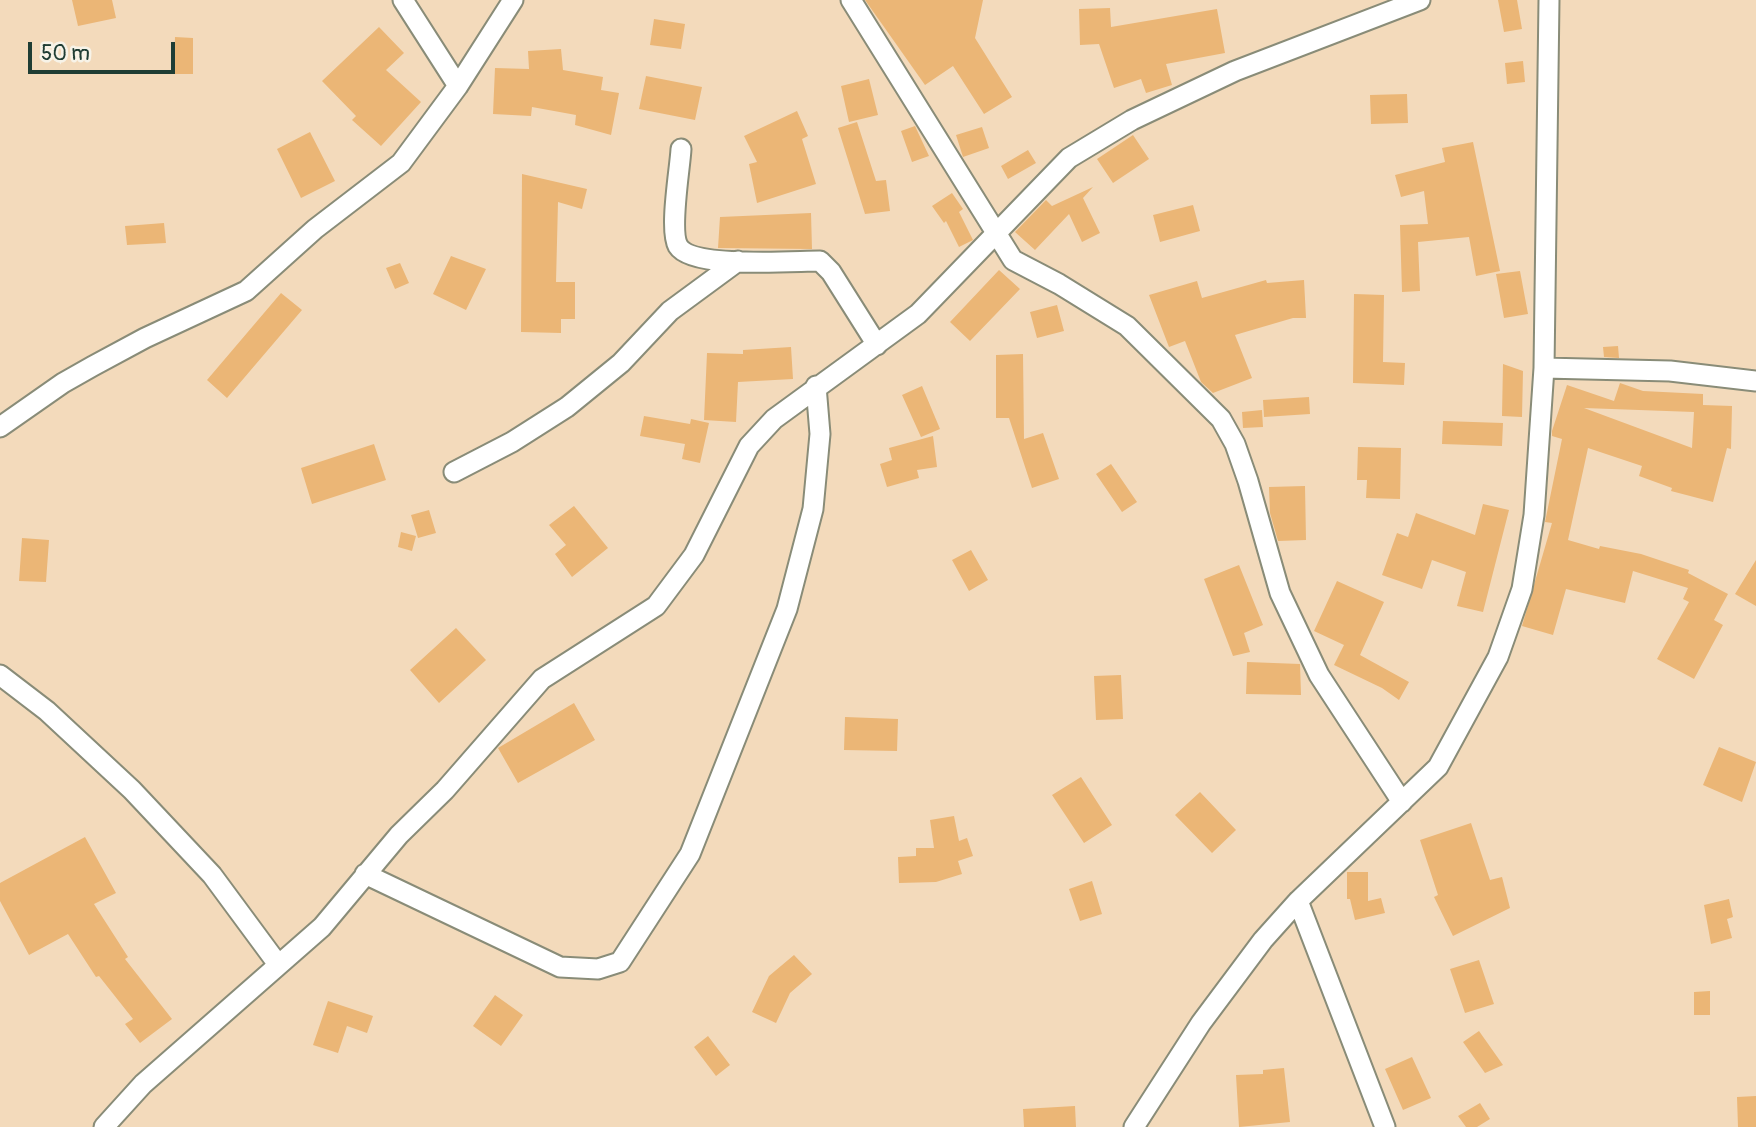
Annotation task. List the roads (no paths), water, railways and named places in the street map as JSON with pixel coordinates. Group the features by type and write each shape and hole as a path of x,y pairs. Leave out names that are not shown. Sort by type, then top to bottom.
{"street":[{"path":"402,0 458,86"},
{"path":"0,427 63,383 93,366 145,338 246,291 315,229 401,163 458,86 513,0"},
{"path":"851,0 1013,260 1059,284 1127,326 1221,419 1235,444 1248,481 1280,593 1319,675 1402,802"},
{"path":"104,1127 143,1084 277,963 321,927 365,874 445,790 542,679 656,606 695,555 749,446 774,419 918,314 1069,158 1132,120 1235,71 1420,0"},
{"path":"1134,1127 1201,1023 1263,940 1298,901 1438,767 1498,657 1522,589 1534,515 1544,368 1549,0"},
{"path":"681,149 675,229 677,244 688,256 737,261 820,261 831,271 877,345"},
{"path":"454,472 512,442 567,407 621,363 670,311 737,261"},
{"path":"1544,368 1670,371 1756,381"},
{"path":"365,874 560,967 598,969 620,962 690,854 787,609 813,509 820,434 816,386"},
{"path":"0,675 47,711 132,790 212,875 277,963"},
{"path":"1298,901 1385,1127"}]}
